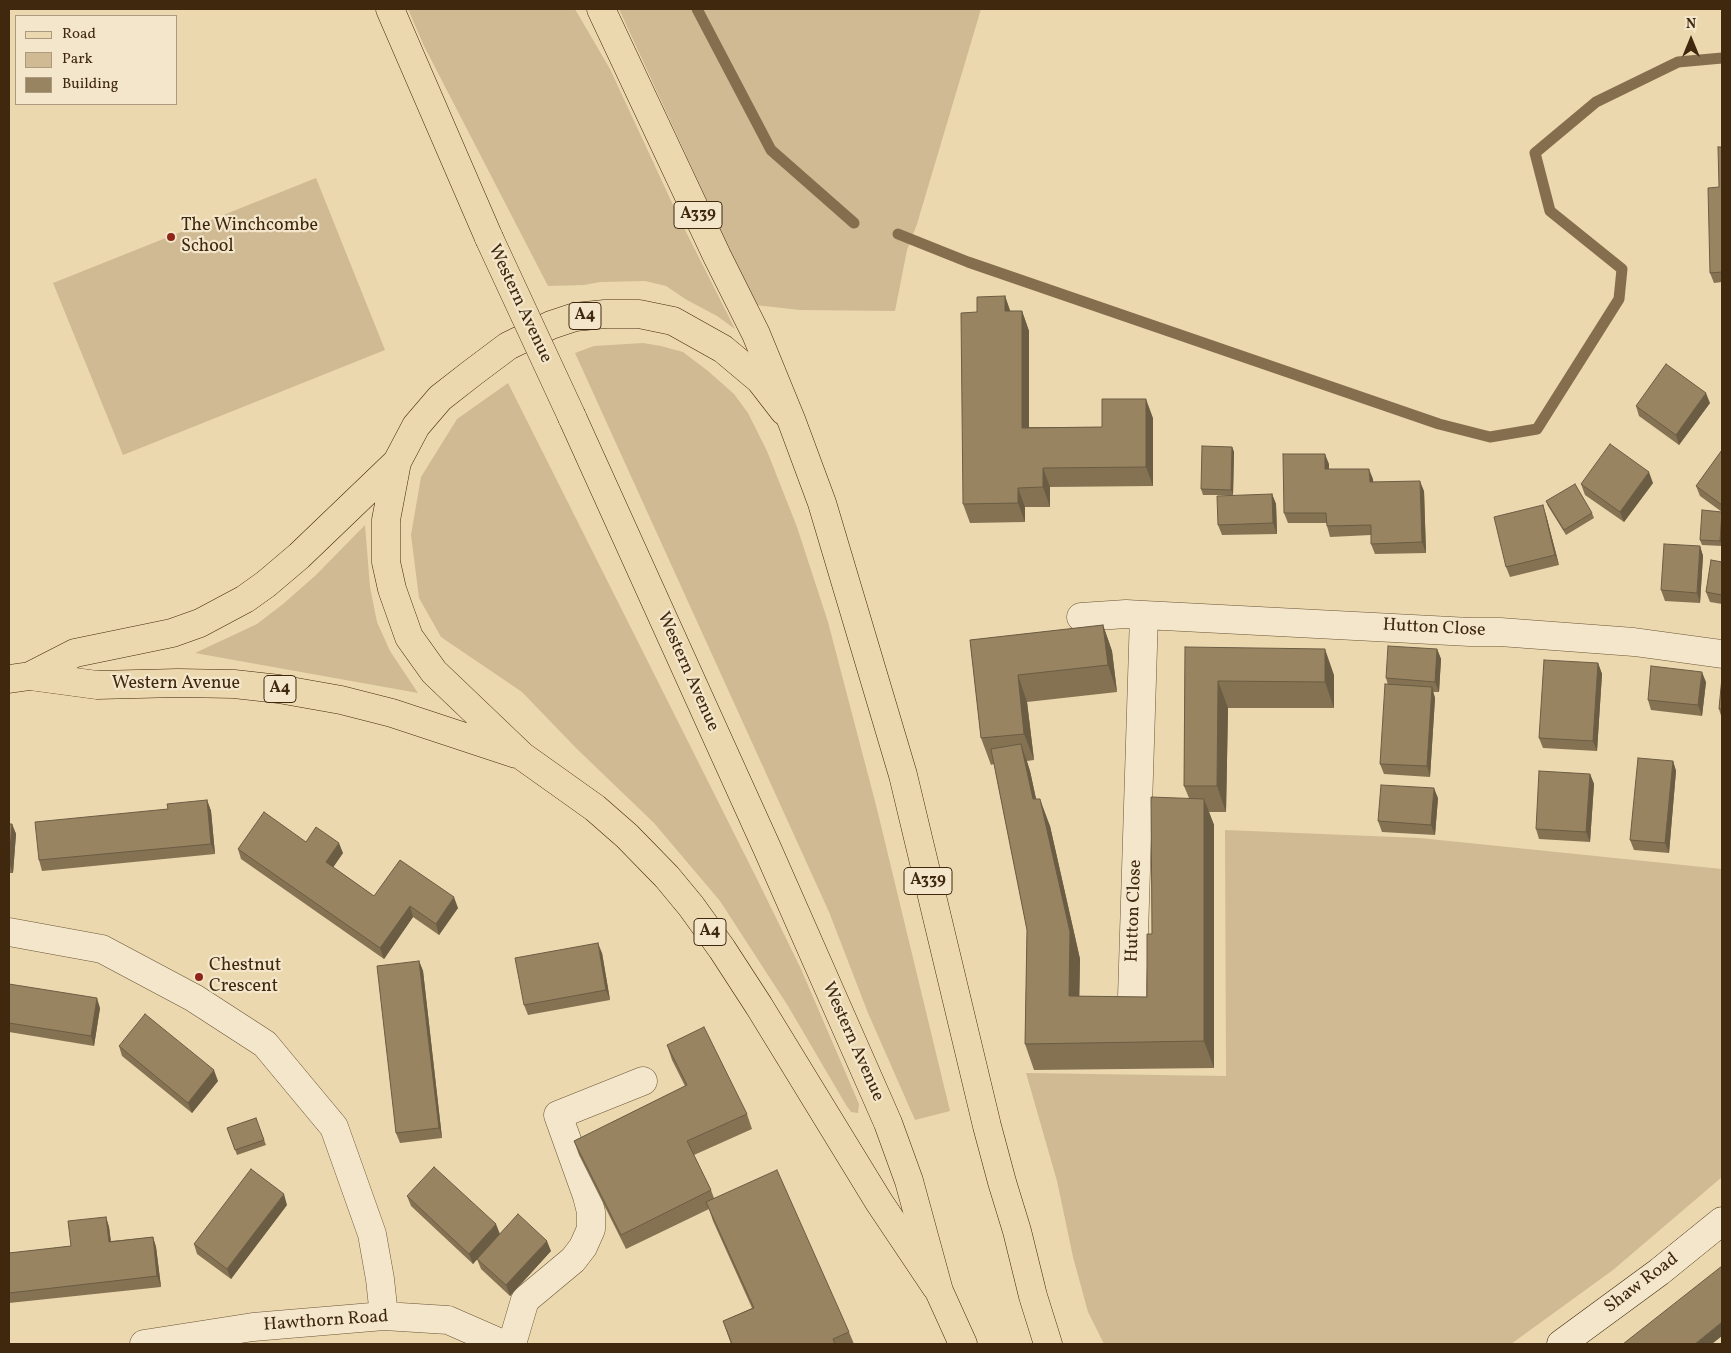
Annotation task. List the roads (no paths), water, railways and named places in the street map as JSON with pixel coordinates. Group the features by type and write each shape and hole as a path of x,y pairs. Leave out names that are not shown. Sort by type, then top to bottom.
{"main road":[{"name":"Western Avenue","path":"390,9 489,238 763,839 888,1123 909,1181 939,1291 963,1344"},
{"name":"A339","path":"601,9 717,256 756,334 792,422 822,503 900,766 987,1126 1017,1231 1033,1296 1048,1344"},
{"name":"A4","path":"792,422 760,380 723,349 673,321 639,314 605,314 575,317 551,325 508,346 440,398 416,426 397,462 386,520 385,549 392,589 409,637 434,672 522,756 595,808 668,876 722,949 749,990 879,1202 939,1291"},
{"name":"Western Avenue","path":"20,677 75,653 172,633 200,623 245,599 300,556 397,462"},
{"name":"Western Avenue","path":"20,677 96,685 234,684 279,689 341,700 392,713 522,756"}],"street":[{"name":"Hutton Close","path":"1081,617 1126,614 1500,632 1634,642 1722,654"},
{"name":"Hutton Close","path":"1132,997 1144,615"},
{"path":"9,932 102,949 194,998 265,1044 334,1127 372,1234 384,1316"},
{"path":"512,1344 525,1300 573,1260 583,1247 591,1228 592,1212 558,1115 644,1081"},
{"name":"Shaw Road","path":"1561,1344 1659,1272 1722,1221"},
{"name":"Hawthorn Road","path":"144,1344 253,1327 384,1316 448,1320 503,1344"}],"waterway":[{"path":"697,9 771,150 854,223"},
{"path":"898,234 968,262 1439,424 1490,437 1537,429 1619,299 1622,269 1550,211 1535,153 1596,102 1678,62 1722,58"}],"place":[{"name":"The Winchcombe School","path":"171,237"},
{"name":"Chestnut Crescent","path":"199,977"}]}
